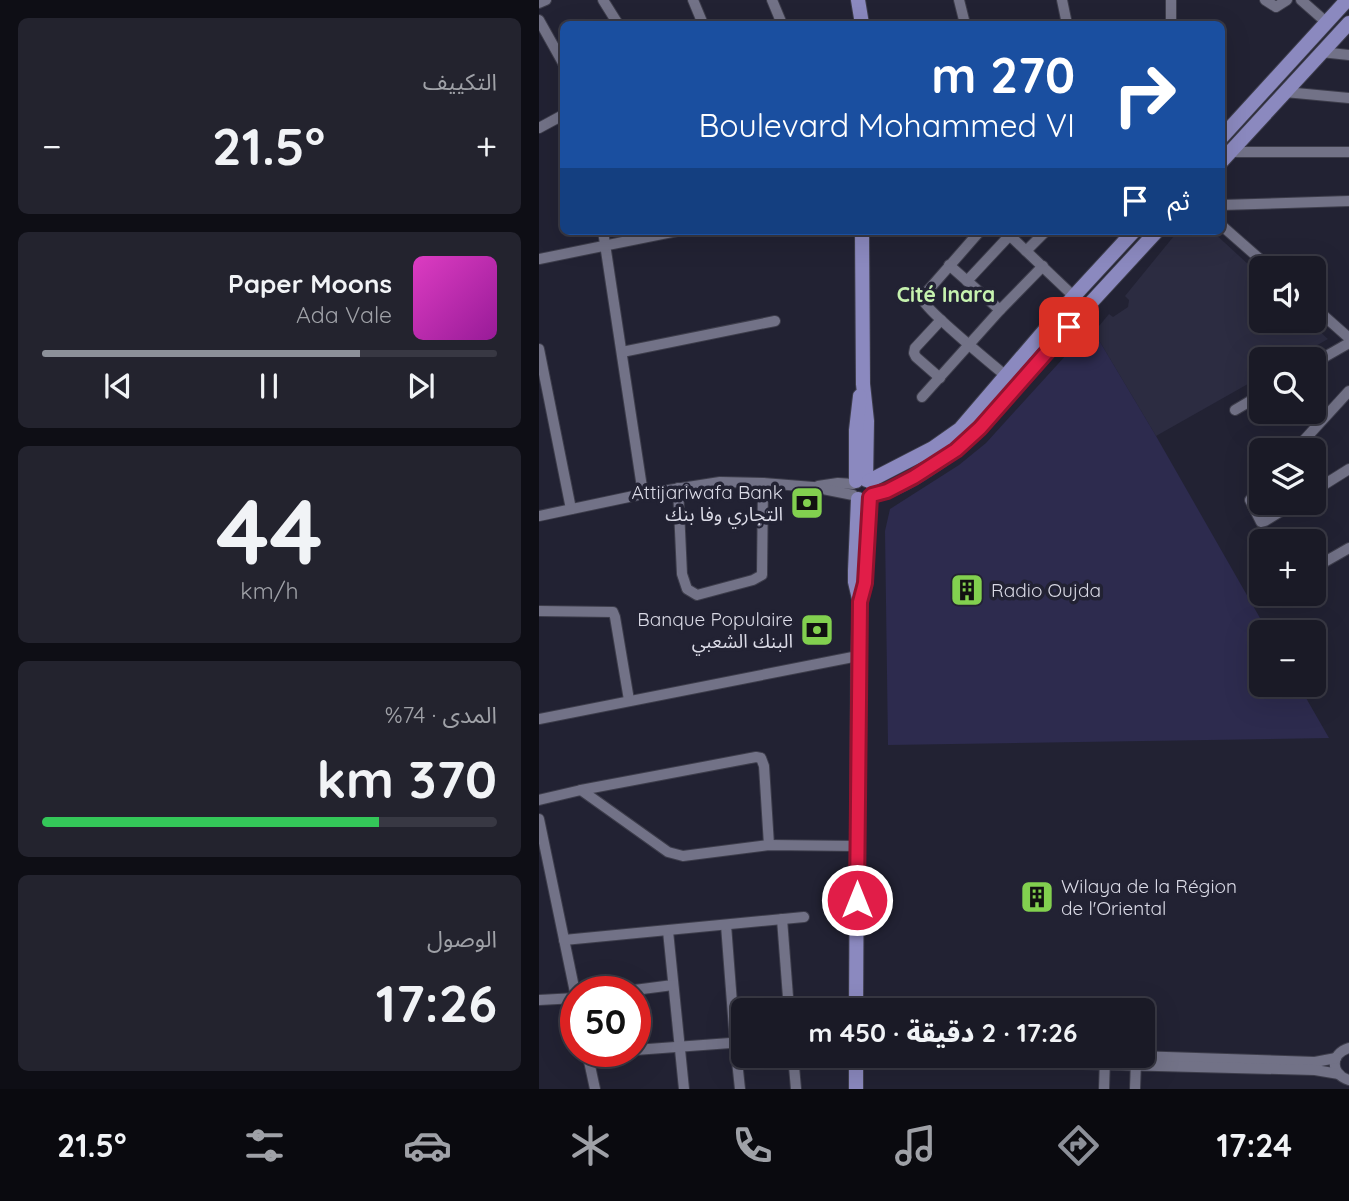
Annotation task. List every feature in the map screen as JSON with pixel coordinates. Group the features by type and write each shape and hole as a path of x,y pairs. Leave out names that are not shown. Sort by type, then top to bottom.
{"main road":[{"path":"858,0 862,21"},
{"path":"1225,134 1347,0"},
{"path":"1226,157 1349,23"},
{"path":"856,998 860,602 855,571 862,489 857,414 863,384 862,235"},
{"path":"862,489 950,438 960,429 1130,235"},
{"path":"862,489 887,491 963,445 1153,235"},
{"path":"856,1068 856,1089"}],"street":[{"path":"539,3 546,0"},
{"path":"603,0 616,21"},
{"path":"693,0 702,21"},
{"path":"772,0 781,21"},
{"path":"960,0 967,21"},
{"path":"1062,0 1066,21"},
{"path":"1171,0 1171,21"},
{"path":"1265,0 1276,7 1287,0"},
{"path":"1301,0 1326,22"},
{"path":"539,20 560,58"},
{"path":"1321,52 1349,55"},
{"path":"1285,92 1349,98"},
{"path":"539,128 560,117"},
{"path":"1226,157 1349,152"},
{"path":"1225,205 1349,201"},
{"path":"1225,229 1256,256"},
{"path":"604,235 643,494"},
{"path":"539,259 658,235"},
{"path":"976,235 923,298 941,320 1006,376"},
{"path":"967,281 1006,235"},
{"path":"1010,235 1086,308"},
{"path":"1026,251 1042,235"},
{"path":"949,265 1000,310"},
{"path":"922,397 1042,266"},
{"path":"1326,318 1349,340 1326,355"},
{"path":"940,378 914,353 915,348 941,320"},
{"path":"622,352 775,321"},
{"path":"539,349 571,509"},
{"path":"1306,438 1349,391"},
{"path":"1235,410 1249,402"},
{"path":"1326,483 1349,469"},
{"path":"539,516 643,494 720,482 813,487 831,484 862,489"},
{"path":"678,488 682,574 687,589 697,595 753,580 762,575 763,483"},
{"path":"1258,515 1261,522 1275,515"},
{"path":"1326,561 1349,548"},
{"path":"539,611 613,612 629,700"},
{"path":"539,719 858,656"},
{"path":"539,800 757,757 761,758 764,766 769,845"},
{"path":"581,790 675,855 769,845 857,846"},
{"path":"539,819 572,976"},
{"path":"539,883 551,878"},
{"path":"564,940 804,917"},
{"path":"782,919 788,998"},
{"path":"726,925 734,998"},
{"path":"668,931 684,1089"},
{"path":"651,988 673,985"},
{"path":"539,1000 560,998"},
{"path":"651,1050 731,1043"},
{"path":"1155,1061 1315,1062 1336,1058 1349,1048"},
{"path":"1336,1058 1336,1069 1344,1077"},
{"path":"1155,1062 1315,1070 1344,1077"},
{"path":"589,1067 591,1088"},
{"path":"740,1068 740,1089"},
{"path":"794,1068 796,1089"},
{"path":"1104,1089 1105,1068"},
{"path":"1135,1089 1136,1068"}],"shaded area":[{"path":"1175,235 1216,235 1249,265 1249,333 1321,333 1328,339 1314,347 1249,347 1249,383 1156,436 1094,332 1109,314 1113,317 1128,307 1129,300 1125,296"},
{"path":"1088,331 1094,332 1249,599 1249,606 1253,606 1261,620 1249,620 1249,697 1305,697 1329,738 888,745 885,531 890,509 959,465 986,443"}],"place":[{"name":"Attijariwafa Bank التجاري وفا بنك","path":"807,503"},
{"name":"Radio Oujda","path":"967,590"},
{"name":"Banque Populaire البنك الشعبي","path":"817,630"},
{"name":"Wilaya de la Région de l'Oriental","path":"1037,897"}],"district":[{"name":"Cité Inara","path":"946,294"}],"route":[{"path":"857,900 858,656 870,497 914,477 969,439 1069,327"}]}
